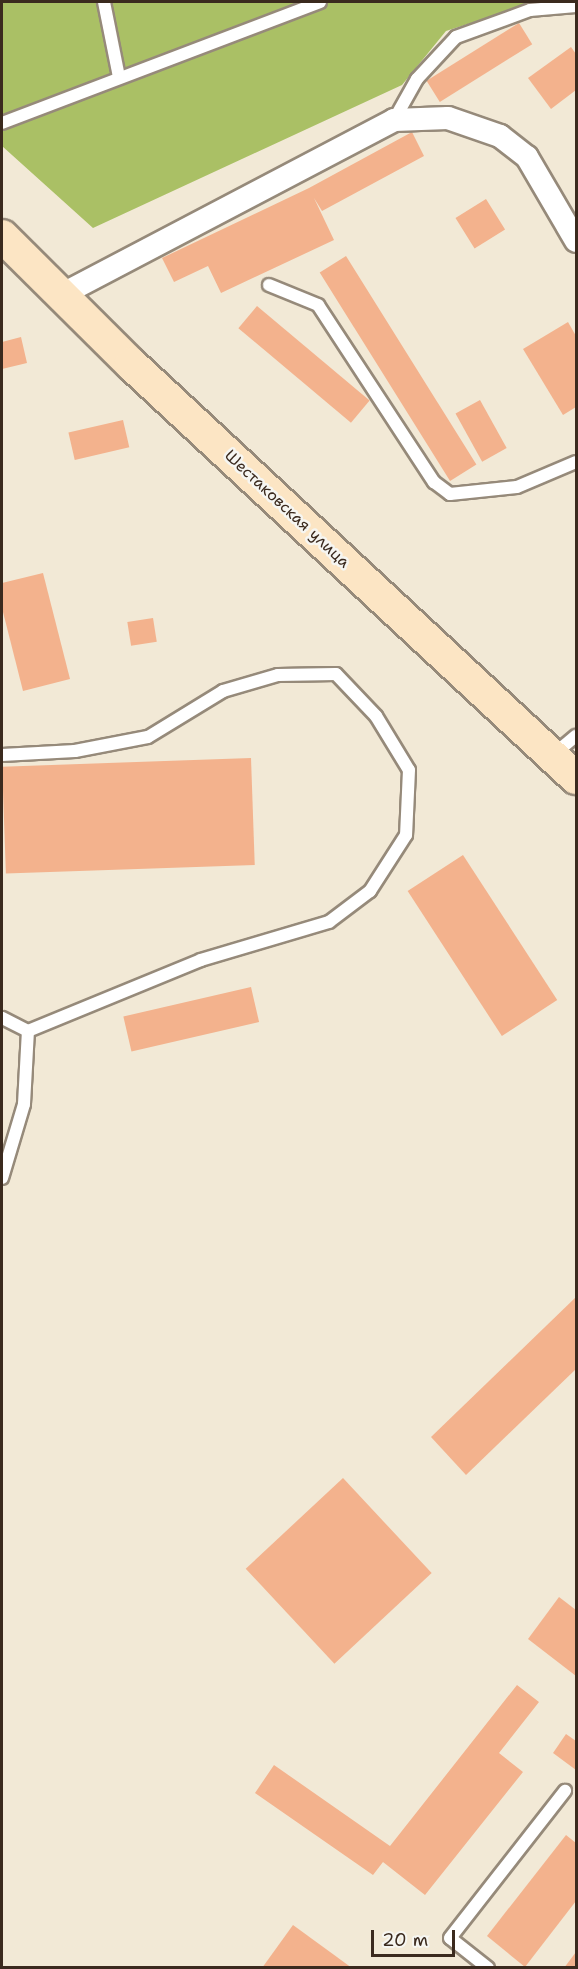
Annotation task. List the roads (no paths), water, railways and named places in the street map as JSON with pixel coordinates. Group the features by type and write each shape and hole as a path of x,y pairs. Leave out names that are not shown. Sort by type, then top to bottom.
{"main road":[{"name":"Шестаковская улица","path":"2,236 61,295 565,746 576,778"}],"street":[{"path":"61,295 394,120 448,118 500,136 527,157 576,241"}],"lane":[{"path":"104,2 119,77"},
{"path":"2,123 320,2"},
{"path":"394,120 417,79 456,37 530,10 576,6"},
{"path":"269,285 318,304 434,482 450,494 517,487 576,462"},
{"path":"2,755 75,752 148,737 223,691 278,675 336,674 376,716 409,770 406,835 370,891 329,922 201,960 28,1031 2,1018"},
{"path":"2,1178 24,1104 28,1031"},
{"path":"488,1968 450,1938 566,1791"}]}
